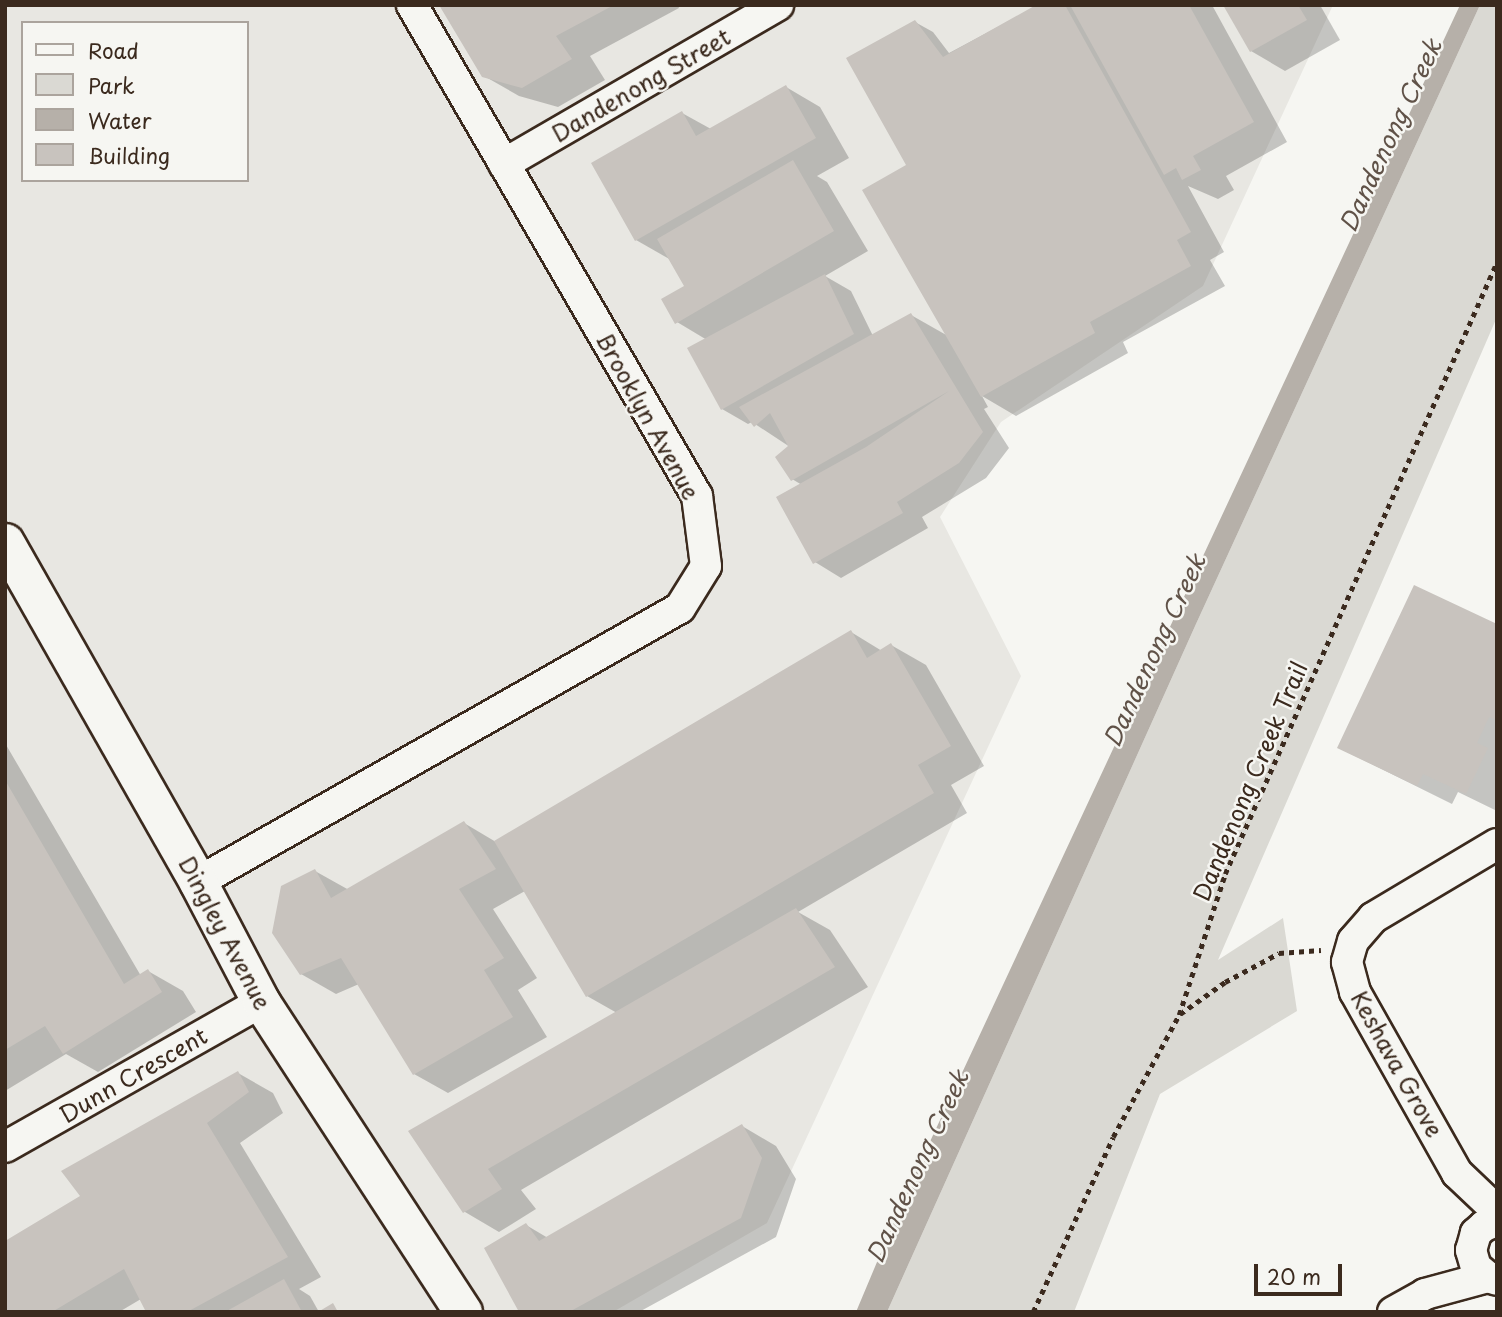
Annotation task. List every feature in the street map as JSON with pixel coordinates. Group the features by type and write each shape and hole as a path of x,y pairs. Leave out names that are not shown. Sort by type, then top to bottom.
{"street":[{"name":"Brooklyn Avenue","path":"198,881 680,608 706,566 697,496 412,5"},
{"name":"Dandenong Street","path":"504,164 778,5"},
{"name":"Dingley Avenue","path":"5,542 198,881 261,1002 463,1312"},
{"path":"1349,951 1359,932 1373,918 1497,844"},
{"name":"Keshava Grove","path":"1349,951 1348,971 1355,992 1457,1173 1497,1211"},
{"name":"Dunn Crescent","path":"5,1147 261,1002"},
{"name":"Keshava Grove","path":"1457,1173 1472,1246"},
{"path":"1393,1312 1425,1294 1472,1246 1483,1226 1497,1222"},
{"path":"1472,1246 1476,1267 1493,1280"},
{"path":"1425,1294 1493,1280"}],"path":[{"name":"Dandenong Creek Trail","path":"1033,1312 1113,1137 1179,1015 1225,874 1497,262"},
{"path":"1179,1015 1225,982 1279,953 1295,950 1349,951"}],"shaded area":[{"path":"5,5 1333,5 1203,286 1001,422 940,517 1021,676 767,1223 613,1312 5,1312"}],"green space":[{"path":"1480,5 1497,5 1497,317 1218,960 1283,918 1297,1011 1160,1094 1074,1312 887,1312 1196,624"}],"water":[{"path":"1460,5 1480,5 1196,624 887,1312 856,1312 906,1193"}],"building":[{"path":"439,5 614,5 556,36 572,59 522,88 482,77"},
{"path":"1036,5 1065,5 1191,232 1177,240 1191,266 1090,322 1095,333 981,397 862,190 906,165 846,58 915,20 943,57"},
{"path":"1070,5 1189,5 1254,122 1193,156 1201,170 1182,180 1176,168 1164,175"},
{"path":"1223,5 1298,5 1307,20 1250,52"},
{"path":"786,85 816,138 635,241 591,163 682,111 696,136"},
{"path":"793,160 834,231 675,324 661,299 684,286 657,239"},
{"path":"825,274 854,334 721,410 687,348"},
{"path":"911,313 983,432 959,463 897,502 903,513 813,564 776,497 866,447 949,391 791,481 775,457 788,446 770,413 754,427 739,407"},
{"path":"1414,585 1497,624 1497,720 1489,717 1477,743 1488,748 1466,794 1423,774 1417,786 1337,748"},
{"path":"851,630 867,658 891,643 951,746 918,765 934,793 586,997 494,841"},
{"path":"5,780 124,984 148,969 162,992 63,1054 45,1026 5,1050"},
{"path":"464,821 496,869 459,889 504,958 484,970 513,1017 413,1075 341,958 300,975 272,933 281,886 315,869 331,898"},
{"path":"796,908 835,967 488,1169 502,1189 463,1213 408,1131"},
{"path":"238,1071 249,1092 207,1123 288,1257 187,1312 146,1312 124,1269 52,1312 5,1312 5,1241 80,1196 61,1171"},
{"path":"742,1124 762,1158 741,1218 569,1312 519,1312 484,1248 526,1223 539,1241"},
{"path":"284,1279 302,1312 225,1312"},
{"path":"333,1303 338,1312 318,1312"}],"water label":[{"name":"Dandenong Creek","path":"1390,135"},
{"name":"Dandenong Creek","path":"1154,650"},
{"name":"Dandenong Creek","path":"917,1166"}]}
